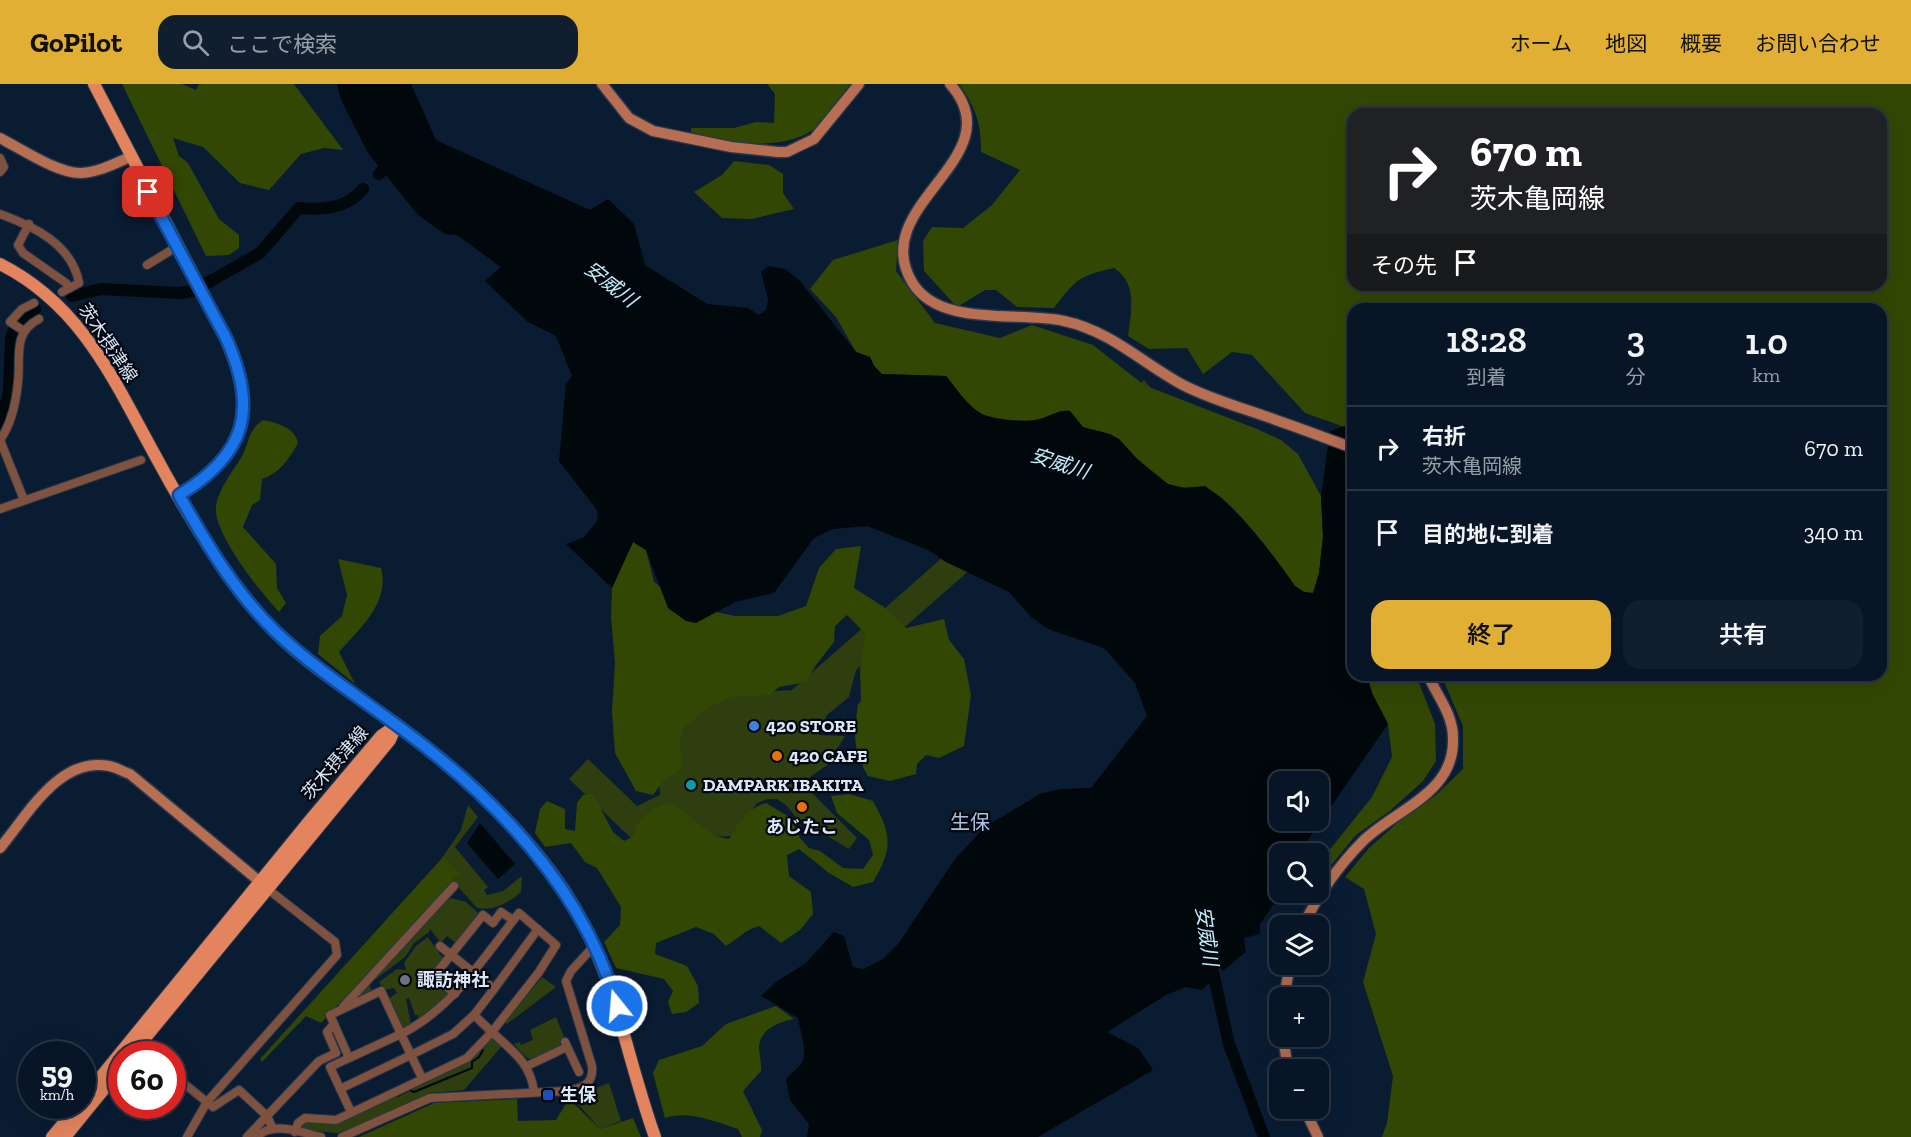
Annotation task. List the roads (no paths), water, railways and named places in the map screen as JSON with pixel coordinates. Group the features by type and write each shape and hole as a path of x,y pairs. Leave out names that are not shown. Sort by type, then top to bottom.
{"main road":[{"path":"94,84 226,338 240,373 243,396 240,430 234,444 223,461 207,477 179,495"},
{"name":"茨木摂津線","path":"0,264 27,278 46,293 76,324 110,374 169,482 217,558 261,618 312,664 397,725 465,781 529,845 567,895 594,946 613,992 655,1137"},
{"name":"茨木摂津線","path":"96,1083 259,881 381,736 397,725"},
{"name":"茨木摂津線","path":"149,1041 390,740 397,725"},
{"path":"65,1137 108,1084"},
{"path":"52,1137 67,1119"}],"street":[{"path":"602,84 629,118 653,130 730,147 787,152 814,139 859,84"},
{"path":"950,84 965,115 964,144 957,158 922,202 908,225 903,252 905,266 920,292 944,308 959,313 1066,321 1105,334 1183,385 1347,446"},
{"path":"0,138 58,167 79,173 95,171 130,157"},
{"path":"0,158 4,166 0,172"},
{"path":"0,214 29,224 53,241 65,255 79,283 62,292"},
{"path":"29,224 18,245 23,253 70,288"},
{"path":"147,265 178,246"},
{"path":"23,331 10,322 12,318 34,303"},
{"path":"24,500 0,440 12,418 19,381 19,343 23,331 39,319"},
{"path":"0,509 141,460"},
{"path":"1309,915 1334,873 1363,842 1423,797 1442,779 1450,765 1453,737 1446,709 1431,681"},
{"path":"0,848 51,786 62,776 90,765 109,766 130,774 335,942 337,955 207,1102 187,1137"},
{"path":"340,1010 451,888"},
{"path":"455,994 434,976 483,915 493,923 501,912 513,920"},
{"path":"295,1131 298,1123 306,1118 332,1121 467,1058 492,1032 539,972 556,945 519,913 455,994 437,1011 420,1021 416,1027 330,1067 351,1112"},
{"path":"340,1089 453,1034 474,1015 538,929"},
{"path":"440,946 494,989"},
{"path":"342,1137 353,1136 430,1098 579,1089 587,1085 592,1077 592,1066 566,981 571,971 594,946"},
{"path":"349,1058 330,1015 381,991 388,995 401,1034 422,1078"},
{"path":"474,1015 527,1066 534,1092"},
{"path":"247,1137 319,1061 336,1053 327,1032 334,1024"},
{"path":"527,1066 566,1045 579,1072"},
{"path":"186,1085 213,1107 239,1090 267,1116 273,1128"},
{"path":"1309,1119 1318,1137"},
{"path":"257,1137 273,1128 321,1137"}],"water":[{"path":"337,84 411,84 436,140 590,210 608,199 634,224 645,265 707,304 748,308 759,315 766,310 768,299 761,272 769,266 785,269 799,280 856,352 870,357 874,366 882,374 946,376 972,407 993,418 1029,421 1061,411 1070,411 1083,427 1110,434 1119,439 1136,458 1168,484 1184,488 1205,486 1218,496 1254,532 1295,586 1304,592 1313,593 1319,573 1323,537 1321,496 1330,431 1347,427 1347,681 1369,681 1372,693 1388,724 1329,810 1329,771 1269,771 1269,831 1314,831 1306,843 1269,843 1269,903 1275,903 1260,924 1260,934 1244,938 1246,952 1223,971 1217,964 1207,973 1212,980 1202,990 1186,987 1166,995 1107,1032 1138,1048 1153,1070 1038,1137 807,1137 809,1124 790,1100 786,1080 802,1062 804,1056 798,1018 761,996 776,982 806,963 834,932 844,936 853,967 863,969 883,959 898,944 955,859 985,827 1040,794 1060,789 1091,788 1147,716 1135,683 1104,648 1048,629 1030,616 1009,592 946,562 928,550 867,526 833,529 814,538 774,593 735,602 696,623 686,621 668,608 646,550 633,542 612,588 566,544 583,538 598,520 597,510 559,461 566,384 572,376 556,336 528,322 485,281 501,267 457,235 445,234 418,215 368,153 341,100"},
{"path":"480,823 515,864 498,879 467,843"}],"waterway":[{"path":"379,174 393,158"},
{"path":"72,296 101,289 179,293 193,291 260,253 299,208 334,207 349,201 363,189"},
{"path":"0,428 9,392 11,339 14,329 35,309"},
{"name":"安威川","path":"1209,954 1229,1044 1264,1137"},
{"path":"397,1096 409,1090 414,1092 472,1068 472,1062 483,1050"}],"place":[{"name":"420 STORE","path":"754,726"},
{"name":"420 CAFE","path":"777,756"},
{"name":"DAMPARK IBAKITA","path":"691,785"},
{"name":"あじたこ","path":"802,807"},
{"name":"諏訪神社","path":"405,980"},
{"name":"生保","path":"548,1095"}],"district":[{"name":"生保","path":"970,822"}]}
